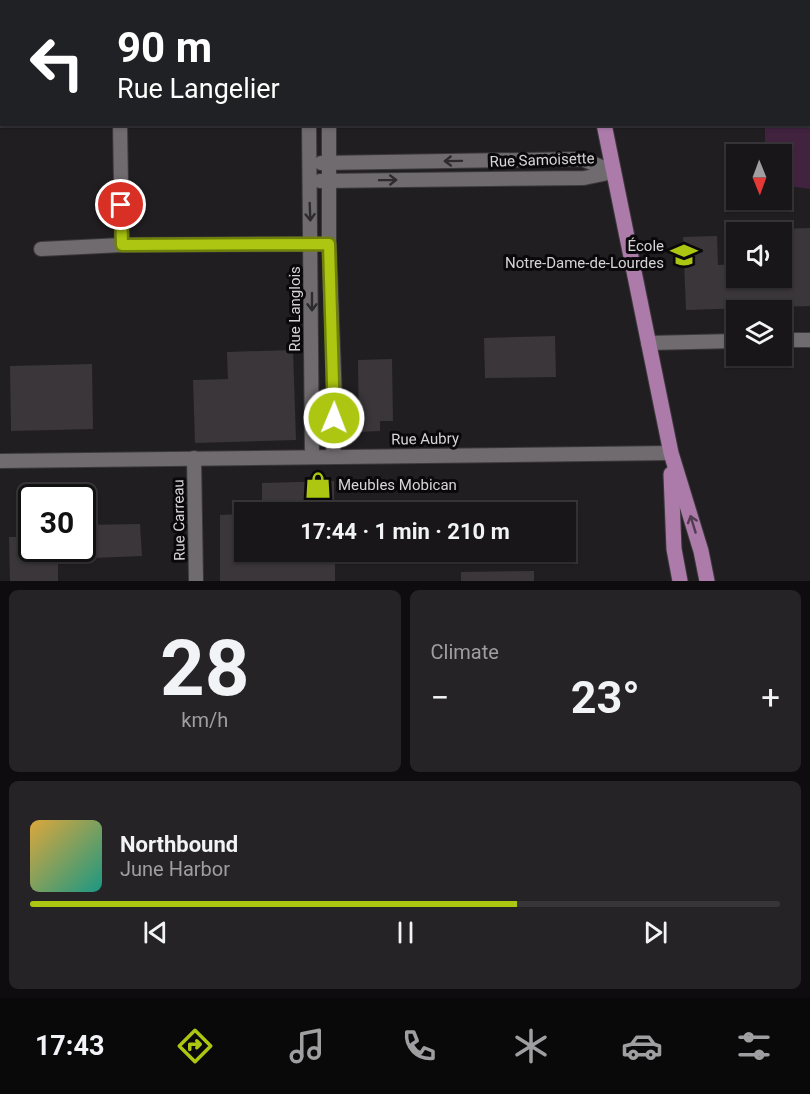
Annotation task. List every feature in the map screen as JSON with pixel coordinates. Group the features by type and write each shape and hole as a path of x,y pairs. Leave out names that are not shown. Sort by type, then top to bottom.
{"main road":[{"path":"604,126 670,453 701,551 707,581"},
{"path":"670,453 674,549 680,581"}],"street":[{"path":"120,126 122,245"},
{"name":"Rue Langlois","path":"309,126 312,457"},
{"path":"329,126 329,244 335,399 333,457"},
{"name":"Rue Samoisette","path":"309,163 582,159 614,172"},
{"name":"Rue Samoisette","path":"309,181 584,178 614,172"},
{"path":"40,249 122,245 329,244"},
{"path":"792,340 810,340"},
{"path":"648,343 726,341"},
{"name":"Rue Aubry","path":"0,461 670,453"},
{"name":"Rue Carreau","path":"194,458 196,581"}],"shaded area":[{"path":"765,126 810,126 810,189 792,186 792,144 765,144"}],"building":[{"path":"810,228 810,306 792,307 792,300 726,300 726,309 686,310 683,237 717,236 718,265 726,265 726,288 792,288 792,229"},
{"path":"555,336 556,377 485,378 484,338"},
{"path":"293,350 296,440 195,443 193,380 228,379 227,352"},
{"path":"392,359 393,421 380,421 380,431 359,432 358,360"},
{"path":"92,364 93,429 11,431 10,366"},
{"path":"334,481 334,502 262,502 262,483"},
{"path":"234,514 234,562 335,562 335,581 220,581 220,515"},
{"path":"140,524 142,556 96,558 96,525"},
{"path":"9,537 18,537 18,562 58,562 58,581 10,581"},
{"path":"534,571 534,581 461,581 461,572"}],"place":[{"name":"École Notre-Dame-de-Lourdes","path":"684,255"},
{"name":"Meubles Mobican","path":"318,485"}],"route":[{"path":"121,205 122,245 329,244 334,418"}]}
